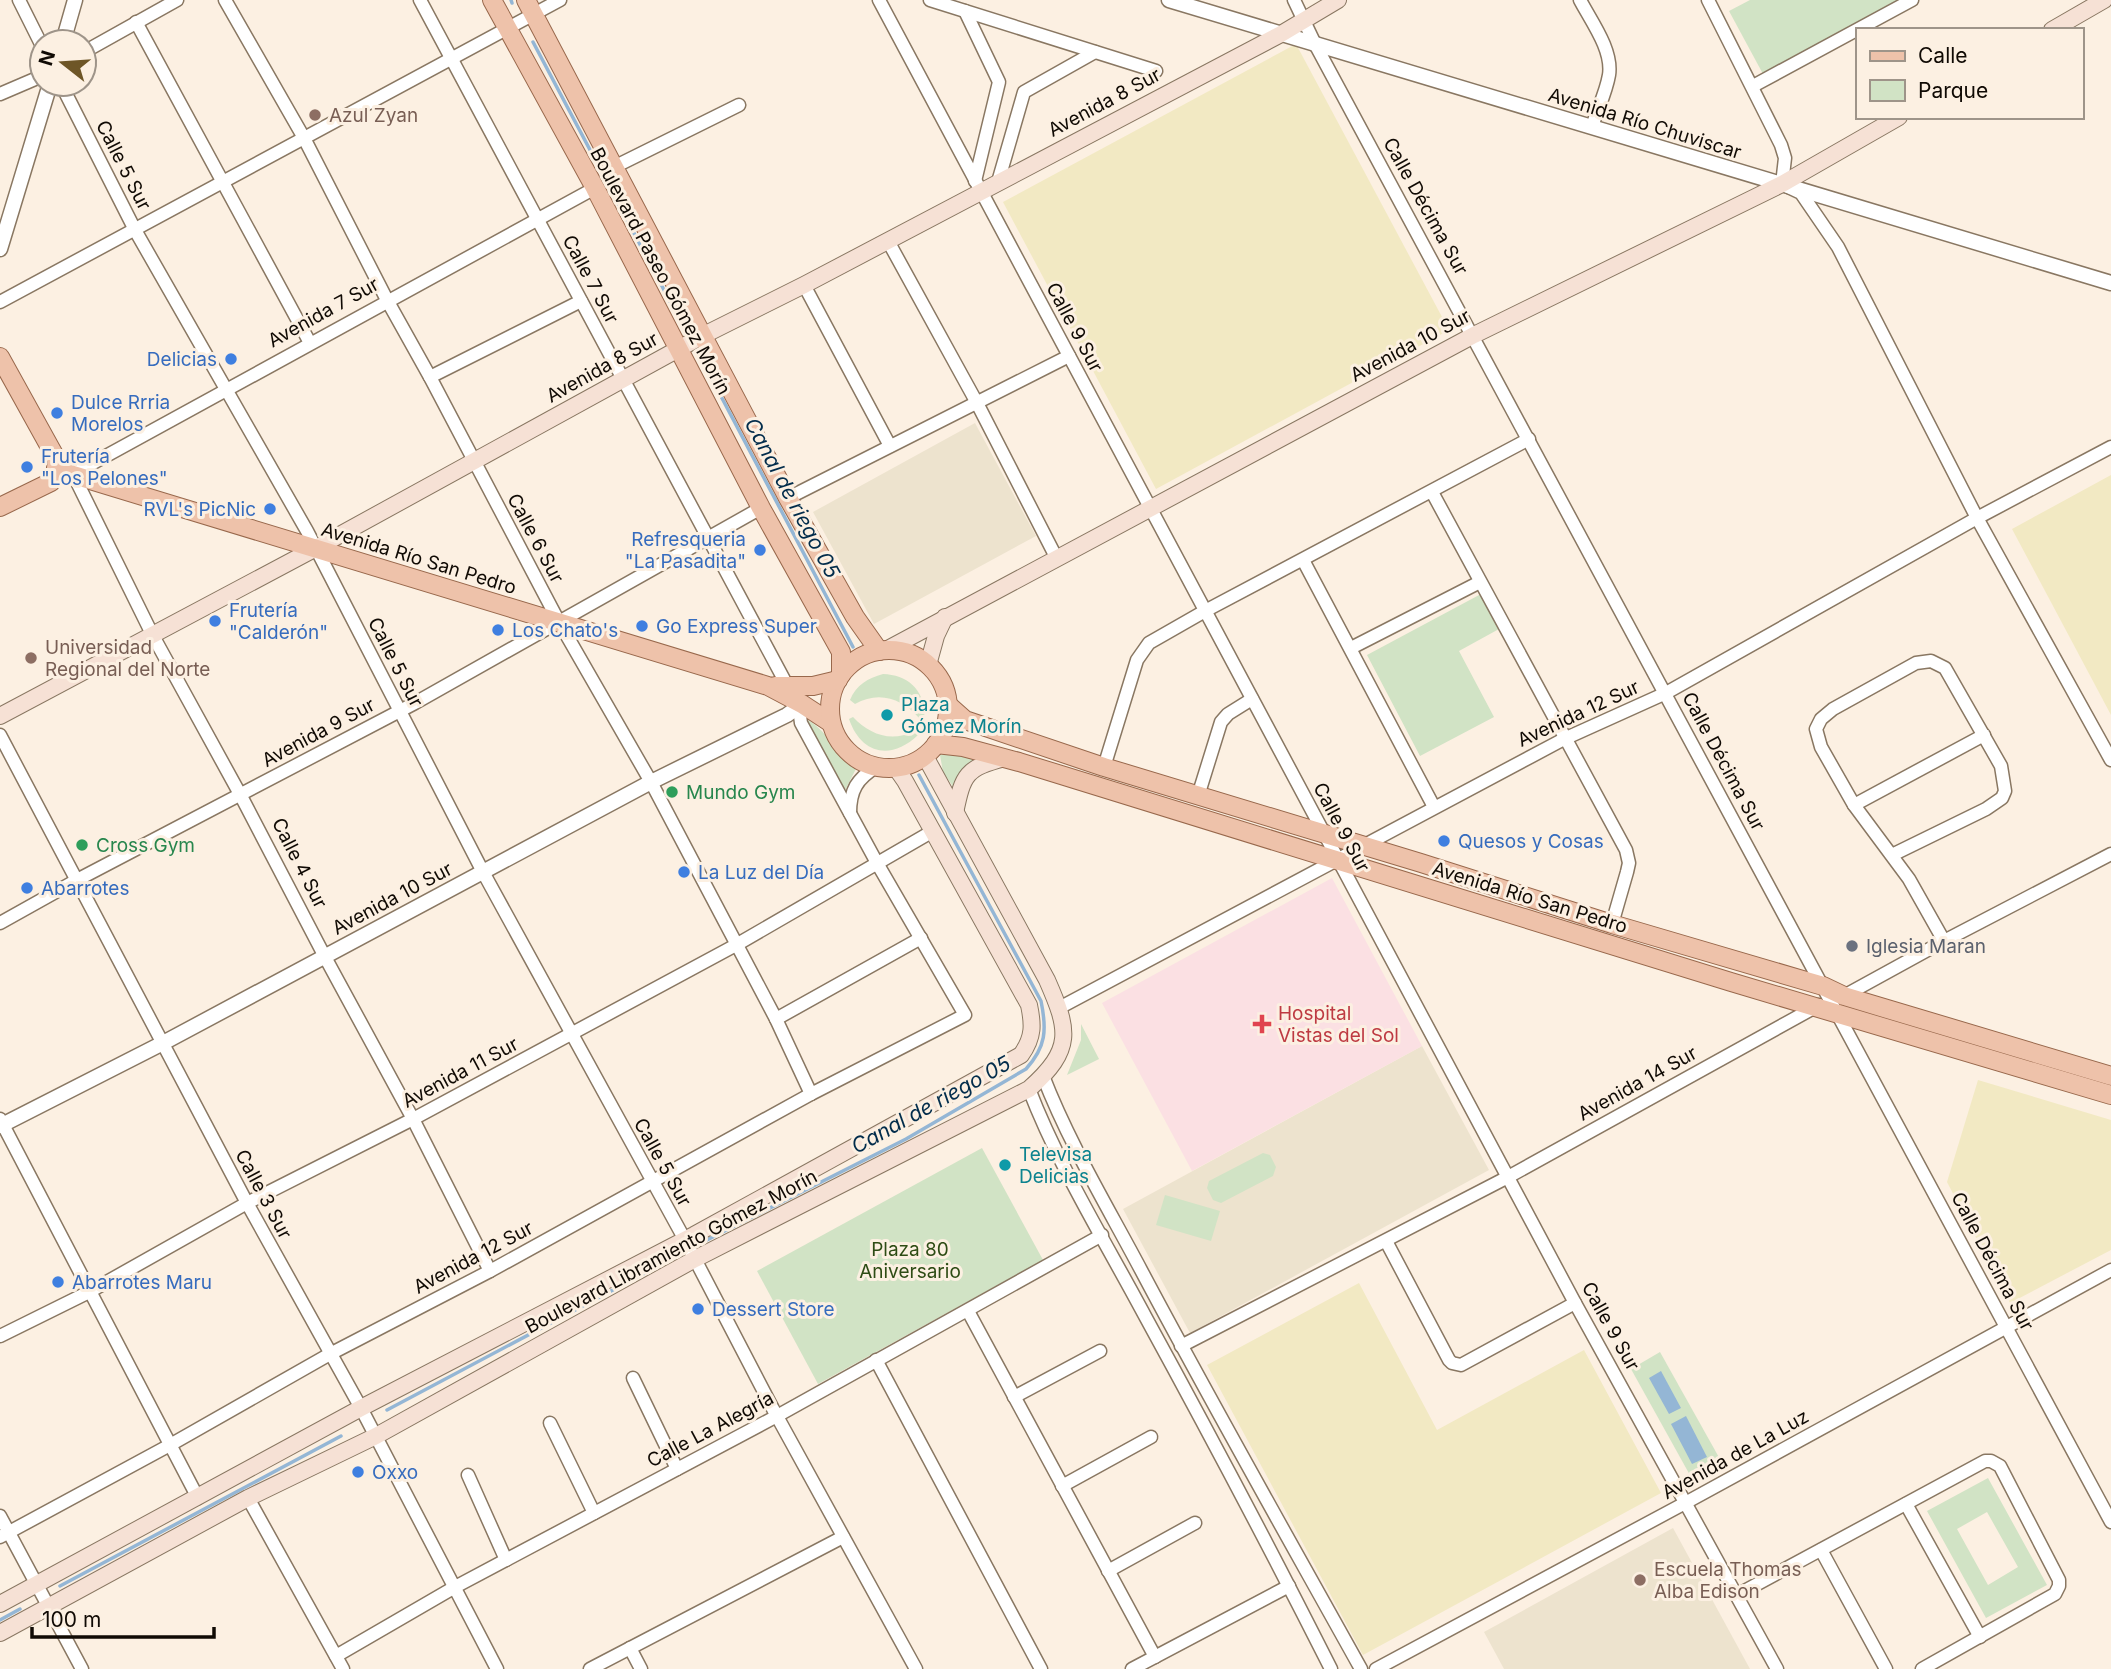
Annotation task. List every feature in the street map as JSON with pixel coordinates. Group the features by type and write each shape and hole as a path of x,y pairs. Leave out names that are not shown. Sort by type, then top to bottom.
{"main road":[{"name":"Boulevard Paseo Gómez Morín","path":"492,0 595,188 761,508 841,652 839,677"},
{"name":"Avenida 8 Sur","path":"0,716 316,548 679,348 887,241 978,186 998,182 1281,34 1338,0"},
{"path":"2055,28 2104,0"},
{"name":"Boulevard Paseo Gómez Morín","path":"529,7 788,498 855,617 882,651"},
{"name":"Avenida 10 Sur","path":"882,651 1474,335 1782,184 1896,119"},
{"name":"Calle 4 Sur","path":"0,357 65,472"},
{"name":"Avenida 7 Sur","path":"0,507 51,482 65,472"},
{"name":"Avenida Río San Pedro","path":"65,472 768,686 831,723 837,738 847,751 860,761 876,767 896,768 911,764 930,750 963,747 1719,978 1830,1000 2111,1076"},
{"path":"928,665 936,636 945,617"},
{"path":"882,651 901,652 916,657 928,665 944,690 947,704 945,725 930,750"},
{"name":"Avenida Río San Pedro","path":"768,686 822,685 839,677 851,664 864,656 882,651"},
{"path":"831,723 832,693 839,677"},
{"name":"Avenida Río San Pedro","path":"947,704 965,720 1104,767 1364,845 1612,924 2111,1095"},
{"name":"Boulevard Libramiento Gómez Morín","path":"0,1633 248,1498 376,1436 695,1259 1029,1089 1043,1076 1060,1050 1064,1038 1064,1024 1059,1008 1047,979 955,813 930,750"},
{"path":"955,813 960,791 971,771 982,764 1005,758"},
{"name":"Boulevard Libramiento Gómez Morín","path":"0,1604 362,1408 685,1240 1021,1055 1032,1034 1033,1021 1029,1005 896,768"}],"street":[{"path":"19,0 33,28"},
{"path":"67,28 75,0"},
{"path":"98,44 177,0"},
{"name":"Calle 6 Sur","path":"225,0 304,138 559,622 651,782 776,1019 811,1094"},
{"name":"Calle 7 Sur","path":"420,0 788,687"},
{"path":"0,302 507,28 529,7 560,0"},
{"name":"Calle 9 Sur","path":"879,0 1575,1303 1777,1669"},
{"path":"930,0 1156,71"},
{"name":"Avenida Río Chuviscar","path":"1169,0 2111,283"},
{"name":"Calle Décima Sur","path":"1294,0 1315,44 2111,1521"},
{"path":"1580,0 1601,40 1610,67 1592,127"},
{"path":"1860,28 1912,0"},
{"path":"1713,2 1785,158 1782,184 1801,193 1838,247 1977,518 2111,760"},
{"path":"965,11 999,82 978,186"},
{"path":"136,22 310,343"},
{"path":"1752,86 1856,30"},
{"path":"998,182 1024,92 1095,52"},
{"path":"0,94 28,82"},
{"path":"0,249 46,98"},
{"name":"Calle 5 Sur","path":"68,98 135,230 316,548 483,873 916,1669"},
{"path":"614,167 739,105"},
{"name":"Avenida 7 Sur","path":"65,472 226,390 595,188"},
{"path":"887,241 977,403 1056,557"},
{"path":"804,285 890,446"},
{"path":"430,377 581,301"},
{"path":"788,498 1069,356"},
{"path":"1104,767 1140,653 1149,643 1530,439"},
{"name":"Avenida 12 Sur","path":"1059,1008 1564,739 1666,693 1977,518 2111,447"},
{"name":"Calle 4 Sur","path":"65,472 413,1119 490,1271"},
{"path":"1432,492 1628,856 1627,872 1612,924"},
{"name":"Avenida 9 Sur","path":"0,923 400,711 761,508"},
{"path":"1303,560 1434,807"},
{"path":"1351,648 1480,582"},
{"path":"1892,855 1986,809 2002,798 2005,791 2004,775 1984,735 1945,668 1937,663 1924,661 1833,709 1817,724 1816,736 1854,805 1892,855 1944,941"},
{"path":"1198,796 1221,722 1228,714 1252,699"},
{"path":"776,1019 921,938 801,723 802,704"},
{"name":"Avenida 10 Sur","path":"1,1123 163,1043 651,782 787,715 802,704"},
{"name":"Calle 3 Sur","path":"0,735 247,1203 362,1408 498,1669"},
{"path":"1854,805 1984,735"},
{"path":"850,813 853,789 862,775 876,767"},
{"name":"Avenida 11 Sur","path":"0,1336 89,1292 247,1203 572,1034 736,945 933,831"},
{"name":"Avenida 14 Sur","path":"1181,1346 1508,1177 1830,1000 2111,855"},
{"name":"Avenida 12 Sur","path":"4,1534 811,1094 965,1015 921,938"},
{"path":"1043,1076 1063,1122 1181,1346 1361,1669"},
{"path":"1029,1089 1041,1118 1331,1669"},
{"path":"1,1123 198,1498"},
{"name":"Calle La Alegría","path":"336,1656 455,1587 777,1416 1102,1235"},
{"path":"1386,1241 1449,1360 1456,1365 1461,1365 1575,1303"},
{"name":"Avenida de La Luz","path":"1376,1669 1687,1503 2111,1270"},
{"path":"968,1311 1155,1657"},
{"path":"1014,1397 1100,1351"},
{"path":"876,1360 1041,1669"},
{"path":"633,1378 677,1469"},
{"path":"550,1423 594,1513"},
{"path":"1062,1486 1151,1437"},
{"path":"1737,1595 1985,1461 1991,1461 2000,1466 2059,1580 2059,1586 2054,1594 1922,1669"},
{"path":"468,1475 506,1560"},
{"path":"248,1498 343,1669"},
{"path":"1906,1504 1980,1637"},
{"path":"0,1516 4,1534 36,1584 82,1669"},
{"path":"1108,1571 1195,1523"},
{"path":"590,1669 844,1536"},
{"path":"1821,1550 1886,1669"},
{"path":"1132,1669 1289,1586"},
{"path":"630,1648 642,1669"}],"shaded area":[{"path":"975,423 1036,536 874,624 813,512"},
{"name":"Hospital Vistas del Sol","path":"1332,878 1422,1046 1192,1171 1102,1003"},
{"path":"1422,1046 1489,1170 1190,1333 1123,1209"},
{"name":"Escuela Thomas Alba Edison","path":"1673,1528 1750,1669 1504,1669 1484,1632"}],"green space":[{"path":"1750,0 1898,0 1763,74 1729,11"},
{"path":"1481,594 1499,629 1459,651 1494,717 1420,756 1367,655"},
{"path":"883,674 899,677 912,685 921,697 925,714 919,718 906,706 882,697 855,704 850,700 863,683"},
{"path":"853,717 866,728 881,735 897,736 914,731 918,735 898,748 878,750 861,740 854,731 849,719"},
{"path":"804,718 819,728 857,767 844,792"},
{"path":"955,752 977,759 962,771 954,788 943,772 940,755"},
{"path":"1081,1024 1099,1059 1067,1075 1081,1040"},
{"name":"Plaza 80 Aniversario","path":"982,1148 1043,1260 818,1384 757,1271"},
{"path":"1263,1153 1270,1155 1276,1167 1273,1176 1221,1203 1213,1200 1207,1188 1209,1181"},
{"path":"1165,1195 1220,1211 1211,1241 1156,1225"},
{"path":"1660,1352 1721,1461 1691,1477 1631,1369"},
{"path":"1988,1478 2047,1585 1986,1618 1927,1511","holes":["1987,1512 2018,1567 1988,1585 1957,1529"]}],"sand":[{"path":"1296,44 1449,330 1156,489 1003,202"},
{"path":"2111,475 2111,715 2012,529"},
{"path":"1978,1080 2111,1120 2111,1250 2010,1303 1947,1182"},
{"path":"1359,1283 1437,1430 1584,1350 1661,1493 1363,1655 1207,1365"}],"water":[{"path":"1661,1371 1681,1408 1669,1414 1649,1378"},
{"path":"1686,1416 1707,1457 1692,1464 1671,1424"}],"waterway":[{"path":"533,42 682,324"},
{"name":"Canal de riego 05","path":"704,364 853,647"},
{"name":"Canal de riego 05","path":"705,1241 906,1139 1026,1069 1038,1053 1044,1029 1041,1001 919,775"},
{"path":"387,1410 673,1258"},
{"path":"60,1586 341,1436"},
{"path":"0,1620 20,1609"}],"place":[{"name":"Azul Zyan","path":"315,115"},
{"name":"Delicias","path":"231,359"},
{"name":"Dulce Rrria Morelos","path":"57,413"},
{"name":"Frutería \"Los Pelones\"","path":"27,467"},
{"name":"RVL's PicNic","path":"270,509"},
{"name":"Refresqueria \"La Pasadita\"","path":"760,550"},
{"name":"Frutería \"Calderón\"","path":"215,621"},
{"name":"Go Express Super","path":"642,626"},
{"name":"Los Chato's","path":"498,630"},
{"name":"Universidad Regional del Norte","path":"31,658"},
{"name":"Plaza Gómez Morín","path":"887,715"},
{"name":"Mundo Gym","path":"672,792"},
{"name":"Quesos y Cosas","path":"1444,841"},
{"name":"Cross Gym","path":"82,845"},
{"name":"La Luz del Día","path":"684,872"},
{"name":"Abarrotes","path":"27,888"},
{"name":"Iglesia Maran","path":"1852,946"},
{"name":"Hospital Vistas del Sol","path":"1262,1024"},
{"name":"Televisa Delicias","path":"1005,1165"},
{"name":"Abarrotes Maru","path":"58,1282"},
{"name":"Dessert Store","path":"698,1309"},
{"name":"Oxxo","path":"358,1472"},
{"name":"Escuela Thomas Alba Edison","path":"1640,1580"}]}
